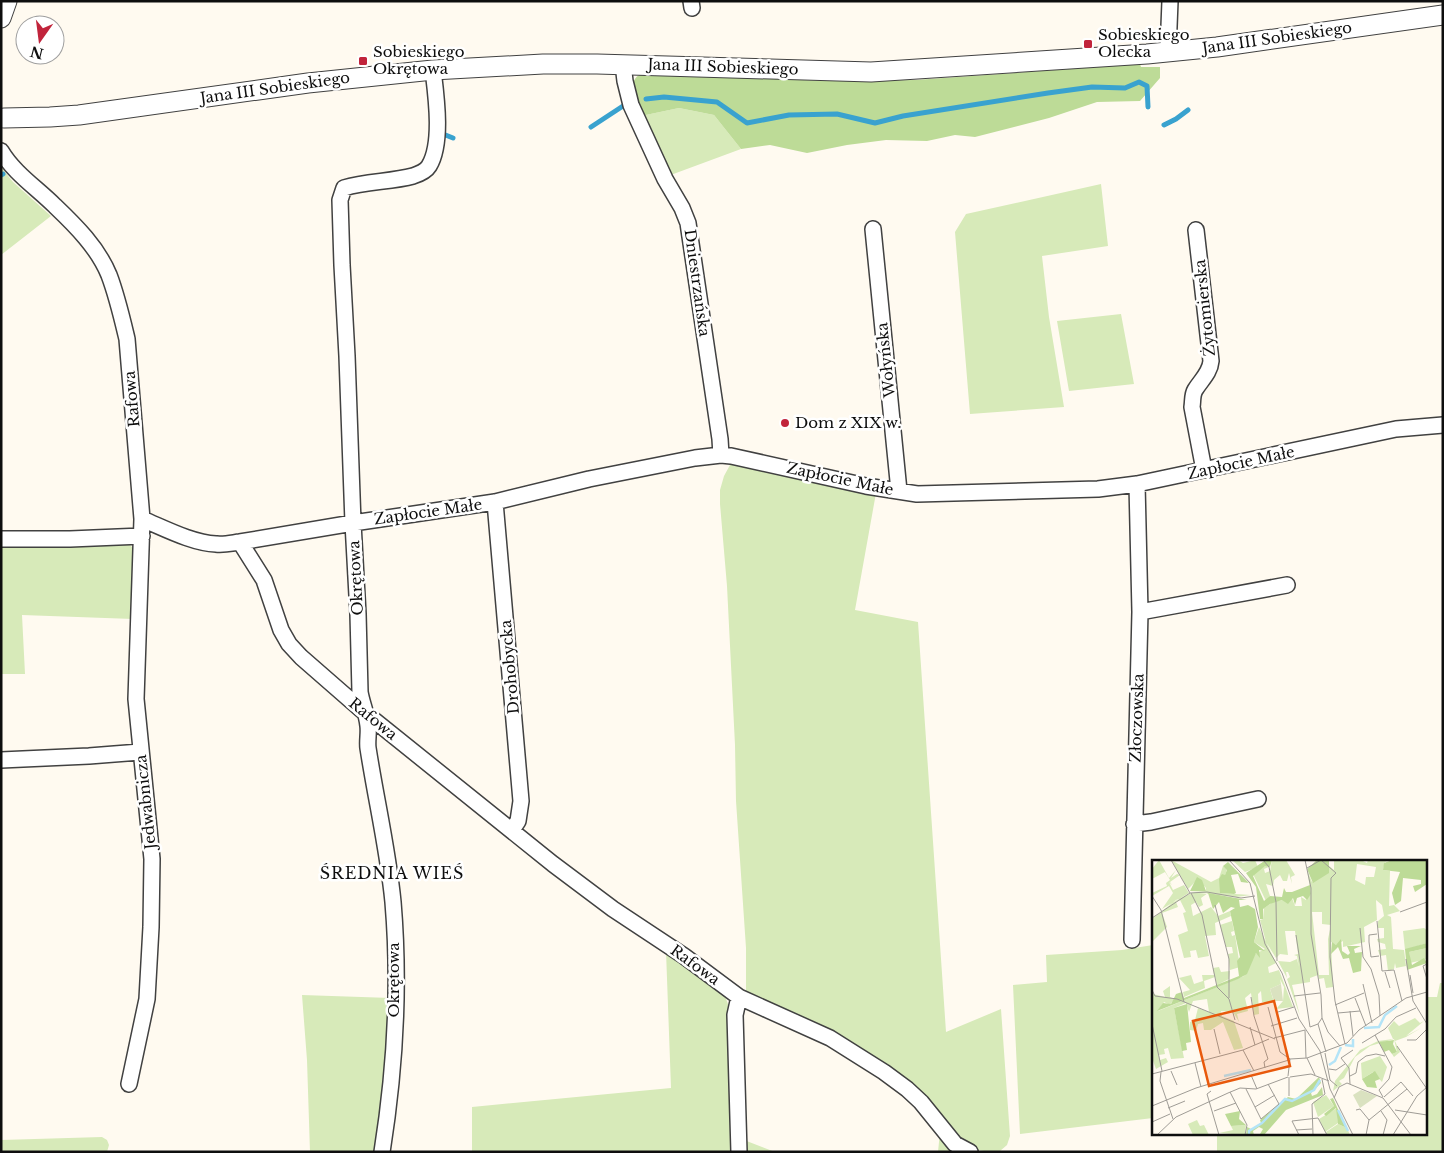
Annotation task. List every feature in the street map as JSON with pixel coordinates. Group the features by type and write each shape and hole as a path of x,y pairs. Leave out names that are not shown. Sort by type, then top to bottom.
{"street":[{"path":"1,18 7,1"},
{"path":"1168,52 1170,1"},
{"name":"Jana III Sobieskiego","path":"2,116 50,117 78,115 308,83 433,70 543,64 623,64 870,72 1168,52 1218,48 1443,15"},
{"name":"Dniestrzańska","path":"623,64 631,105 665,179 682,208 688,223 720,440 720,455"},
{"name":"Okrętowa","path":"382,1152 387,1123 394,1043 396,988 393,902 368,746 368,727 360,692 340,200 344,188 412,176 424,171 429,166 436,144 437,129 433,70"},
{"name":"Rafowa","path":"1,151 17,171 83,234 95,249 109,275 127,338 142,520"},
{"name":"Wołyńska","path":"873,229 899,491"},
{"name":"Żytomierska","path":"1196,230 1211,360 1210,367 1194,392 1192,407 1204,470"},
{"name":"Zapłocie Małe","path":"240,542 495,502 589,480 695,458 720,455 866,486 917,494 1098,489 1137,484 1396,429 1443,424"},
{"name":"Złoczowska","path":"1132,940 1140,612 1137,484"},
{"name":"Drohobycka","path":"495,502 521,802 518,821 512,830"},
{"path":"142,520 205,543 217,545 240,542"},
{"name":"Jedwabnicza","path":"129,1084 147,999 151,927 152,858 136,698 142,520"},
{"path":"1,538 70,539 142,536"},
{"name":"Rafowa","path":"240,542 264,580 281,630 289,644 301,657 364,712 589,892 684,956 739,997 830,1038 884,1072 921,1102 954,1144 970,1152"},
{"path":"1140,612 1287,585"},
{"path":"1,760 140,752"},
{"path":"1134,824 1258,800"},
{"path":"739,997 736,1014 739,1152"}],"green space":[{"path":"1140,64 1141,67 1160,67 1160,78 1140,101 1097,102 1049,118 975,137 955,135 927,141 886,140 807,153 770,145 741,149 714,115 679,108 641,116 635,97 634,86 636,78 644,74 831,81 915,80"},
{"path":"679,108 714,115 741,149 668,176 641,116"},
{"path":"1,167 13,182 51,216 1,255"},
{"path":"1101,184 1108,246 1042,256 1049,317 1064,407 970,414 955,232 966,214"},
{"path":"1121,314 1134,384 1069,391 1057,321"},
{"path":"735,463 876,493 855,610 918,622 946,1032 1001,1009 1010,1136 1007,1145 1000,1151 978,1150 957,1140 933,1108 747,996 727,586 720,504 720,490 724,476 730,465"},
{"path":"1,544 129,544 134,549 133,619 22,615 25,674 1,674"},
{"path":"1152,945 1152,1118 1020,1134 1013,985 1047,982 1046,955 1122,950"},
{"path":"666,951 724,993 730,1010 734,1152 472,1152 472,1107 671,1088"},
{"path":"1440,983 1443,983 1443,1152 1217,1152 1217,1136 1426,1136 1426,997 1437,997"},
{"path":"302,995 391,998 378,1152 310,1152 307,1060"},
{"path":"940,1132 961,1152 938,1152"},
{"path":"102,1137 107,1140 109,1145 107,1152 1,1152 1,1140"},
{"path":"744,1140 775,1152 744,1152"}],"waterway":[{"path":"646,99 664,97 717,102 747,123 789,115 837,114 875,123 903,116 1048,93 1092,87 1125,88 1139,82 1147,86 1148,107"},
{"path":"591,127 623,106"},
{"path":"1164,125 1188,110"},
{"path":"443,134 453,138"}],"place":[{"name":"Sobieskiego Olecka","path":"1088,44"},
{"name":"Sobieskiego Okrętowa","path":"363,61"},
{"name":"Dom z XIX w.","path":"785,423"}],"district":[{"name":"ŚREDNIA WIEŚ","path":"392,873"}]}
